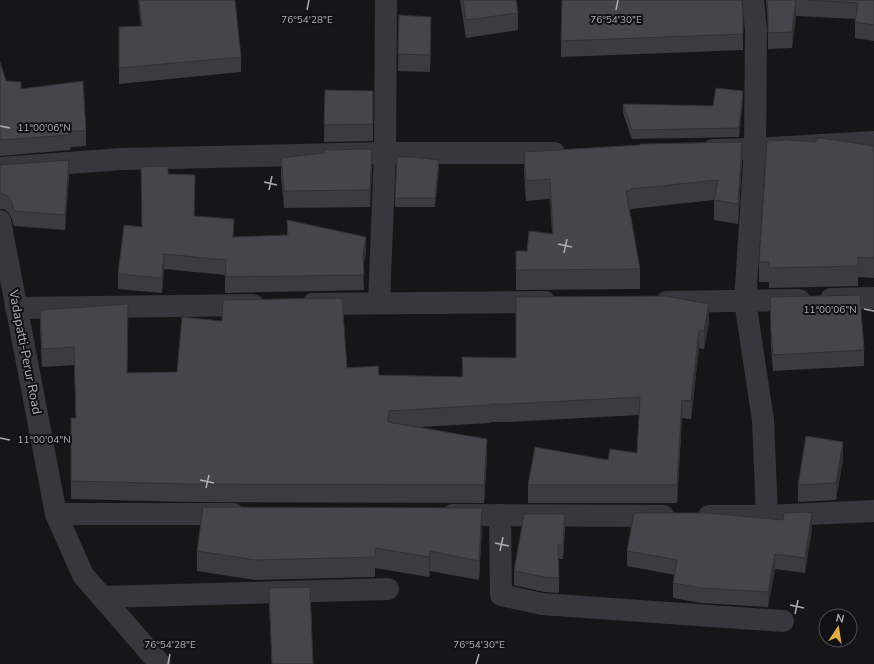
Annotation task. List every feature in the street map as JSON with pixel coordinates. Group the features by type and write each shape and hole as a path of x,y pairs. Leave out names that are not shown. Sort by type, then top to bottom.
{"street":[{"path":"379,303 385,153 386,0"},
{"path":"753,0 756,30 755,149 745,301 763,420 767,516"},
{"path":"691,150 755,149 874,142"},
{"path":"0,168 122,159 385,153 572,153"},
{"name":"Vadapatti-Perur Road","path":"0,221 56,514 83,575 160,664"},
{"path":"650,302 874,298"},
{"path":"292,304 562,302"},
{"path":"16,308 269,305"},
{"path":"437,515 767,516 874,511"},
{"path":"56,514 254,514"},
{"path":"500,515 501,595 542,604 783,621"},
{"path":"102,598 388,589"}],"building":[{"path":"139,0 235,0 241,57 119,68 119,27 142,26"},
{"path":"463,0 516,0 518,13 466,20"},
{"path":"562,0 742,0 743,34 561,41"},
{"path":"767,0 796,0 792,32 768,33"},
{"path":"806,0 874,0 874,25 855,22 858,3"},
{"path":"399,15 431,17 430,55 398,54"},
{"path":"0,62 6,81 21,82 21,89 83,81 86,131 71,131 70,135 0,140"},
{"path":"716,88 743,91 739,128 632,130 623,104 713,106"},
{"path":"325,90 373,91 373,124 324,125"},
{"path":"816,138 874,146 874,258 858,257 858,266 769,268 769,262 759,262 767,141 787,140 816,142"},
{"path":"742,142 738,204 714,200 718,180 631,189 626,191 640,269 516,270 516,251 527,251 529,231 553,234 550,179 526,181 524,152 640,144"},
{"path":"372,149 370,190 284,191 281,158 324,153 324,150"},
{"path":"397,157 439,160 435,198 395,198"},
{"path":"69,160 65,215 14,211 9,197 0,193 0,165"},
{"path":"168,166 168,174 195,175 194,216 234,219 233,237 288,235 287,220 366,237 363,254 364,275 225,277 226,260 164,254 162,278 118,274 124,225 142,227 141,167"},
{"path":"860,295 864,350 773,355 770,297"},
{"path":"665,296 709,304 704,331 699,330 691,401 682,400 677,485 528,485 535,447 608,460 610,449 637,453 640,397 490,404 389,411 388,422 487,439 484,485 190,484 71,481 71,418 76,418 74,347 42,349 40,310 128,304 127,373 177,372 182,317 222,321 223,300 342,298 347,368 378,366 379,375 463,377 462,357 516,358 516,297"},
{"path":"806,436 843,442 836,483 798,485"},
{"path":"203,507 482,508 479,561 430,551 429,557 375,548 375,557 255,560 197,551"},
{"path":"634,513 708,513 783,520 784,513 812,513 805,558 775,554 768,592 701,588 673,583 677,560 627,551"},
{"path":"524,514 565,514 563,545 558,545 559,578 544,577 514,571"},
{"path":"310,587 313,664 272,664 269,588"}]}
